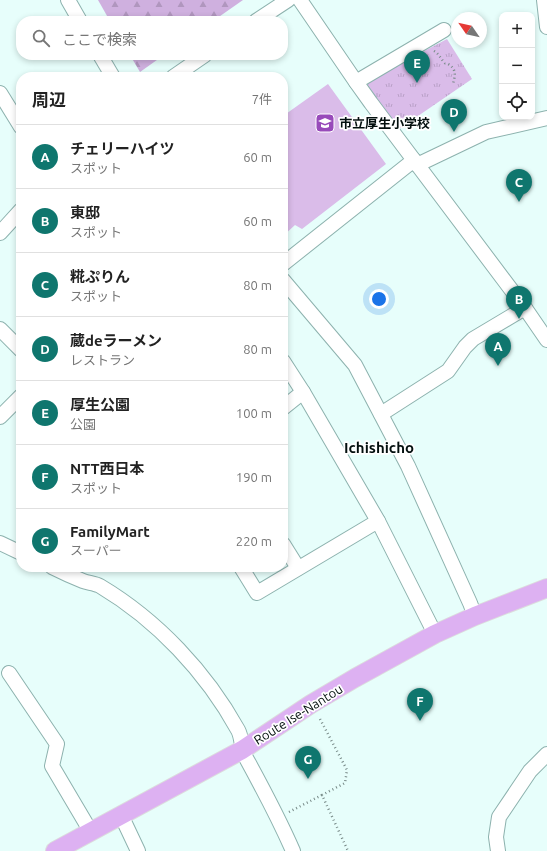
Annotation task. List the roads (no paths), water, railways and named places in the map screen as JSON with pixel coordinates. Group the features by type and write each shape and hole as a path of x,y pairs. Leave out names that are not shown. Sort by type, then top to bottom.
{"main road":[{"name":"Route Ise-Nantou","path":"55,851 242,750 355,678 434,634 475,616 547,588"}],"street":[{"path":"68,0 77,16"},
{"path":"264,16 288,0"},
{"path":"300,0 356,82 525,308 547,340"},
{"path":"544,0 547,27"},
{"path":"356,82 444,30"},
{"path":"103,60 110,72"},
{"path":"180,72 198,60"},
{"path":"0,93 16,119"},
{"path":"288,260 415,162 486,132 547,118"},
{"path":"0,233 16,215"},
{"path":"288,286 354,365 408,466 475,616"},
{"path":"381,414 448,371 465,347 474,339 525,308"},
{"path":"0,329 16,345"},
{"path":"288,369 378,520 434,634"},
{"path":"288,404 303,392"},
{"path":"0,417 16,401"},
{"path":"244,572 257,593 378,520"},
{"path":"0,543 16,551"},
{"path":"288,552 298,568"},
{"path":"63,572 84,581 99,585 153,624 170,640 215,694 239,732 242,750 286,834 293,851"},
{"path":"9,673 57,744 52,766 90,832"},
{"path":"498,851 496,837 499,817 530,771 547,754"},
{"path":"122,815 138,851"}],"place":[{"name":"厚生公園","path":"417,83"},
{"name":"市立厚生小学校","path":"325,123"},
{"name":"蔵deラーメン","path":"454,132"},
{"name":"糀ぷりん","path":"519,202"},
{"name":"東邸","path":"519,319"},
{"name":"チェリーハイツ","path":"498,366"},
{"name":"NTT西日本","path":"420,721"},
{"name":"FamilyMart","path":"308,779"}],"district":[{"name":"Ichishicho","path":"379,447"}]}
